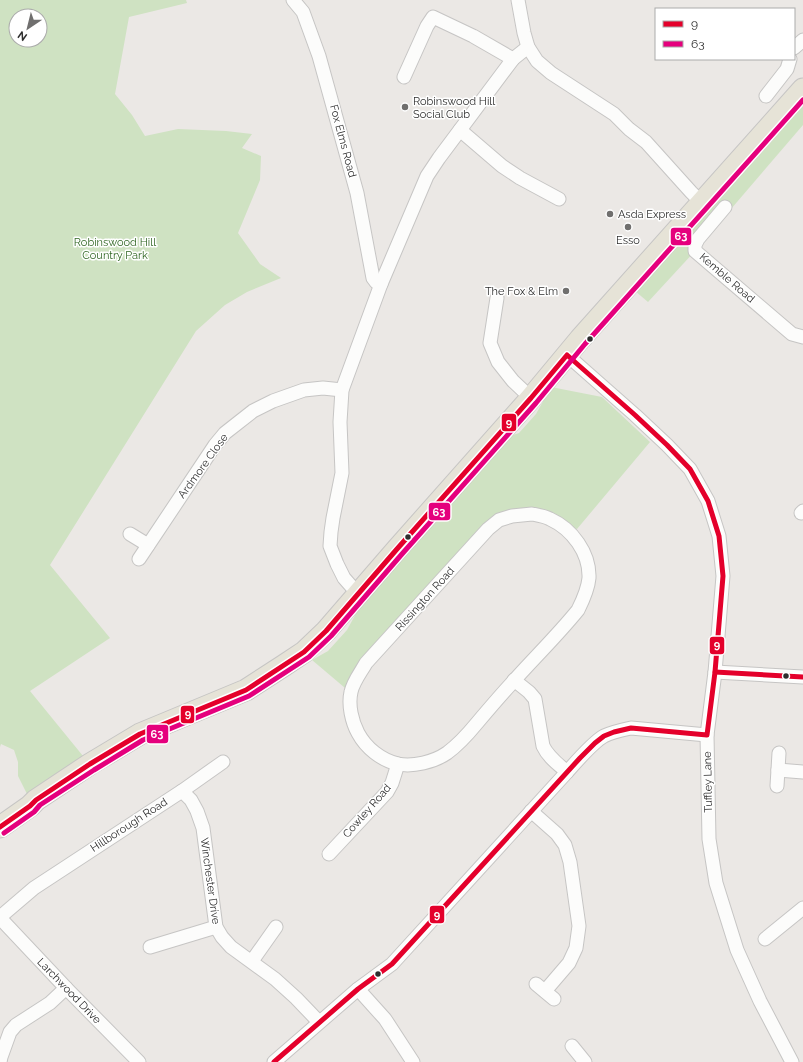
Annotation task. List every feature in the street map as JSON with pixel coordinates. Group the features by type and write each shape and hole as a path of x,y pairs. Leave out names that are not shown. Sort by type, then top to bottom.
{"main road":[{"path":"0,827 30,806 36,800 90,764 140,734 246,690 304,652 326,631 359,594 531,398 566,355 651,258 702,203 803,88"}],"street":[{"name":"Fox Elms Road","path":"293,0 303,12 319,56 357,193 373,278 376,282 381,284"},
{"path":"518,0 528,47 537,60 551,73 614,114 628,129 646,142 702,203"},
{"path":"404,77 427,26 433,17 473,36 513,59"},
{"path":"795,47 803,40"},
{"path":"359,594 344,578 330,546 333,518 342,473 340,422 342,390 381,284 427,176 513,59 528,47"},
{"path":"766,96 787,69 790,60"},
{"path":"460,130 502,166 520,178 559,199"},
{"name":"Kemble Road","path":"725,207 698,239 695,245 695,251 792,334 803,337"},
{"path":"493,303 490,342 498,362 513,381 531,398"},
{"name":"Tuffley Lane","path":"566,355 667,445 690,469 708,501 719,536 723,576 715,672 707,735 709,839 716,883 737,950 760,1001 792,1062"},
{"name":"Ardmore Close","path":"140,559 214,446 225,433 253,411 273,401 304,390 323,388 342,390"},
{"name":"Rissington Road","path":"532,514 548,518 572,534 581,546 588,564 589,578 584,597 578,610 514,680 463,739 446,754 431,761 414,764 398,764 382,758 371,750 361,739 353,724 351,693 357,678 366,663 488,529 499,520 512,516 532,514"},
{"path":"130,534 148,545"},
{"path":"715,672 803,677"},
{"path":"514,680 535,699 543,746 546,752 567,772"},
{"path":"274,1062 358,989 392,964 567,772 602,737 620,730 631,728 707,735"},
{"path":"777,786 779,753"},
{"name":"Hillborough Road","path":"34,888 223,762"},
{"name":"Cowley Road","path":"329,854 387,792 392,783 398,764"},
{"path":"778,770 803,772"},
{"name":"Winchester Drive","path":"182,790 197,811 203,828 216,927 222,937 231,946 275,979 319,1022"},
{"path":"531,811 557,834 565,845 570,862 579,926 576,948 569,964 545,991"},
{"name":"Larchwood Drive","path":"34,888 0,918 139,1062"},
{"path":"765,939 803,908"},
{"path":"150,947 216,927"},
{"path":"252,961 276,927"},
{"path":"0,1062 0,1057 10,1032 16,1025 50,1003 66,988"},
{"path":"358,989 385,1019 413,1062"},
{"path":"572,1046 585,1062"}],"green space":[{"name":"Robinswood Hill Country Park","path":"0,0 186,0 187,3 129,17 115,94 132,115 145,136 178,129 226,131 252,134 242,148 261,156 260,180 238,233 260,264 281,278 247,292 225,305 196,331 50,565 110,638 30,691 83,756 27,794 18,776 18,762 14,750 1,744 0,747"},
{"path":"803,89 803,125 695,251 648,302 628,285"},
{"path":"551,387 602,397 650,442 577,529 559,524 548,518 499,520 367,663 351,693 312,660 328,651 347,630 359,608 507,437 519,433 536,414"}],"transit line":[{"name":"63","path":"4,833 34,812 40,805 143,740 249,696 309,657 331,636 536,403 585,344 803,100"},
{"name":"9","path":"0,827 30,806 36,800 90,764 140,734 246,690 304,652 326,631 567,355 667,445 690,469 708,501 719,536 723,576 715,672 707,735 631,728 604,736 580,758 392,964 358,989 274,1062"},
{"name":"9","path":"715,672 803,677"}],"place":[{"name":"Robinswood Hill Social Club","path":"405,107"},
{"name":"Asda Express","path":"610,214"},
{"name":"Esso","path":"628,227"},
{"name":"The Fox & Elm","path":"566,291"}]}
